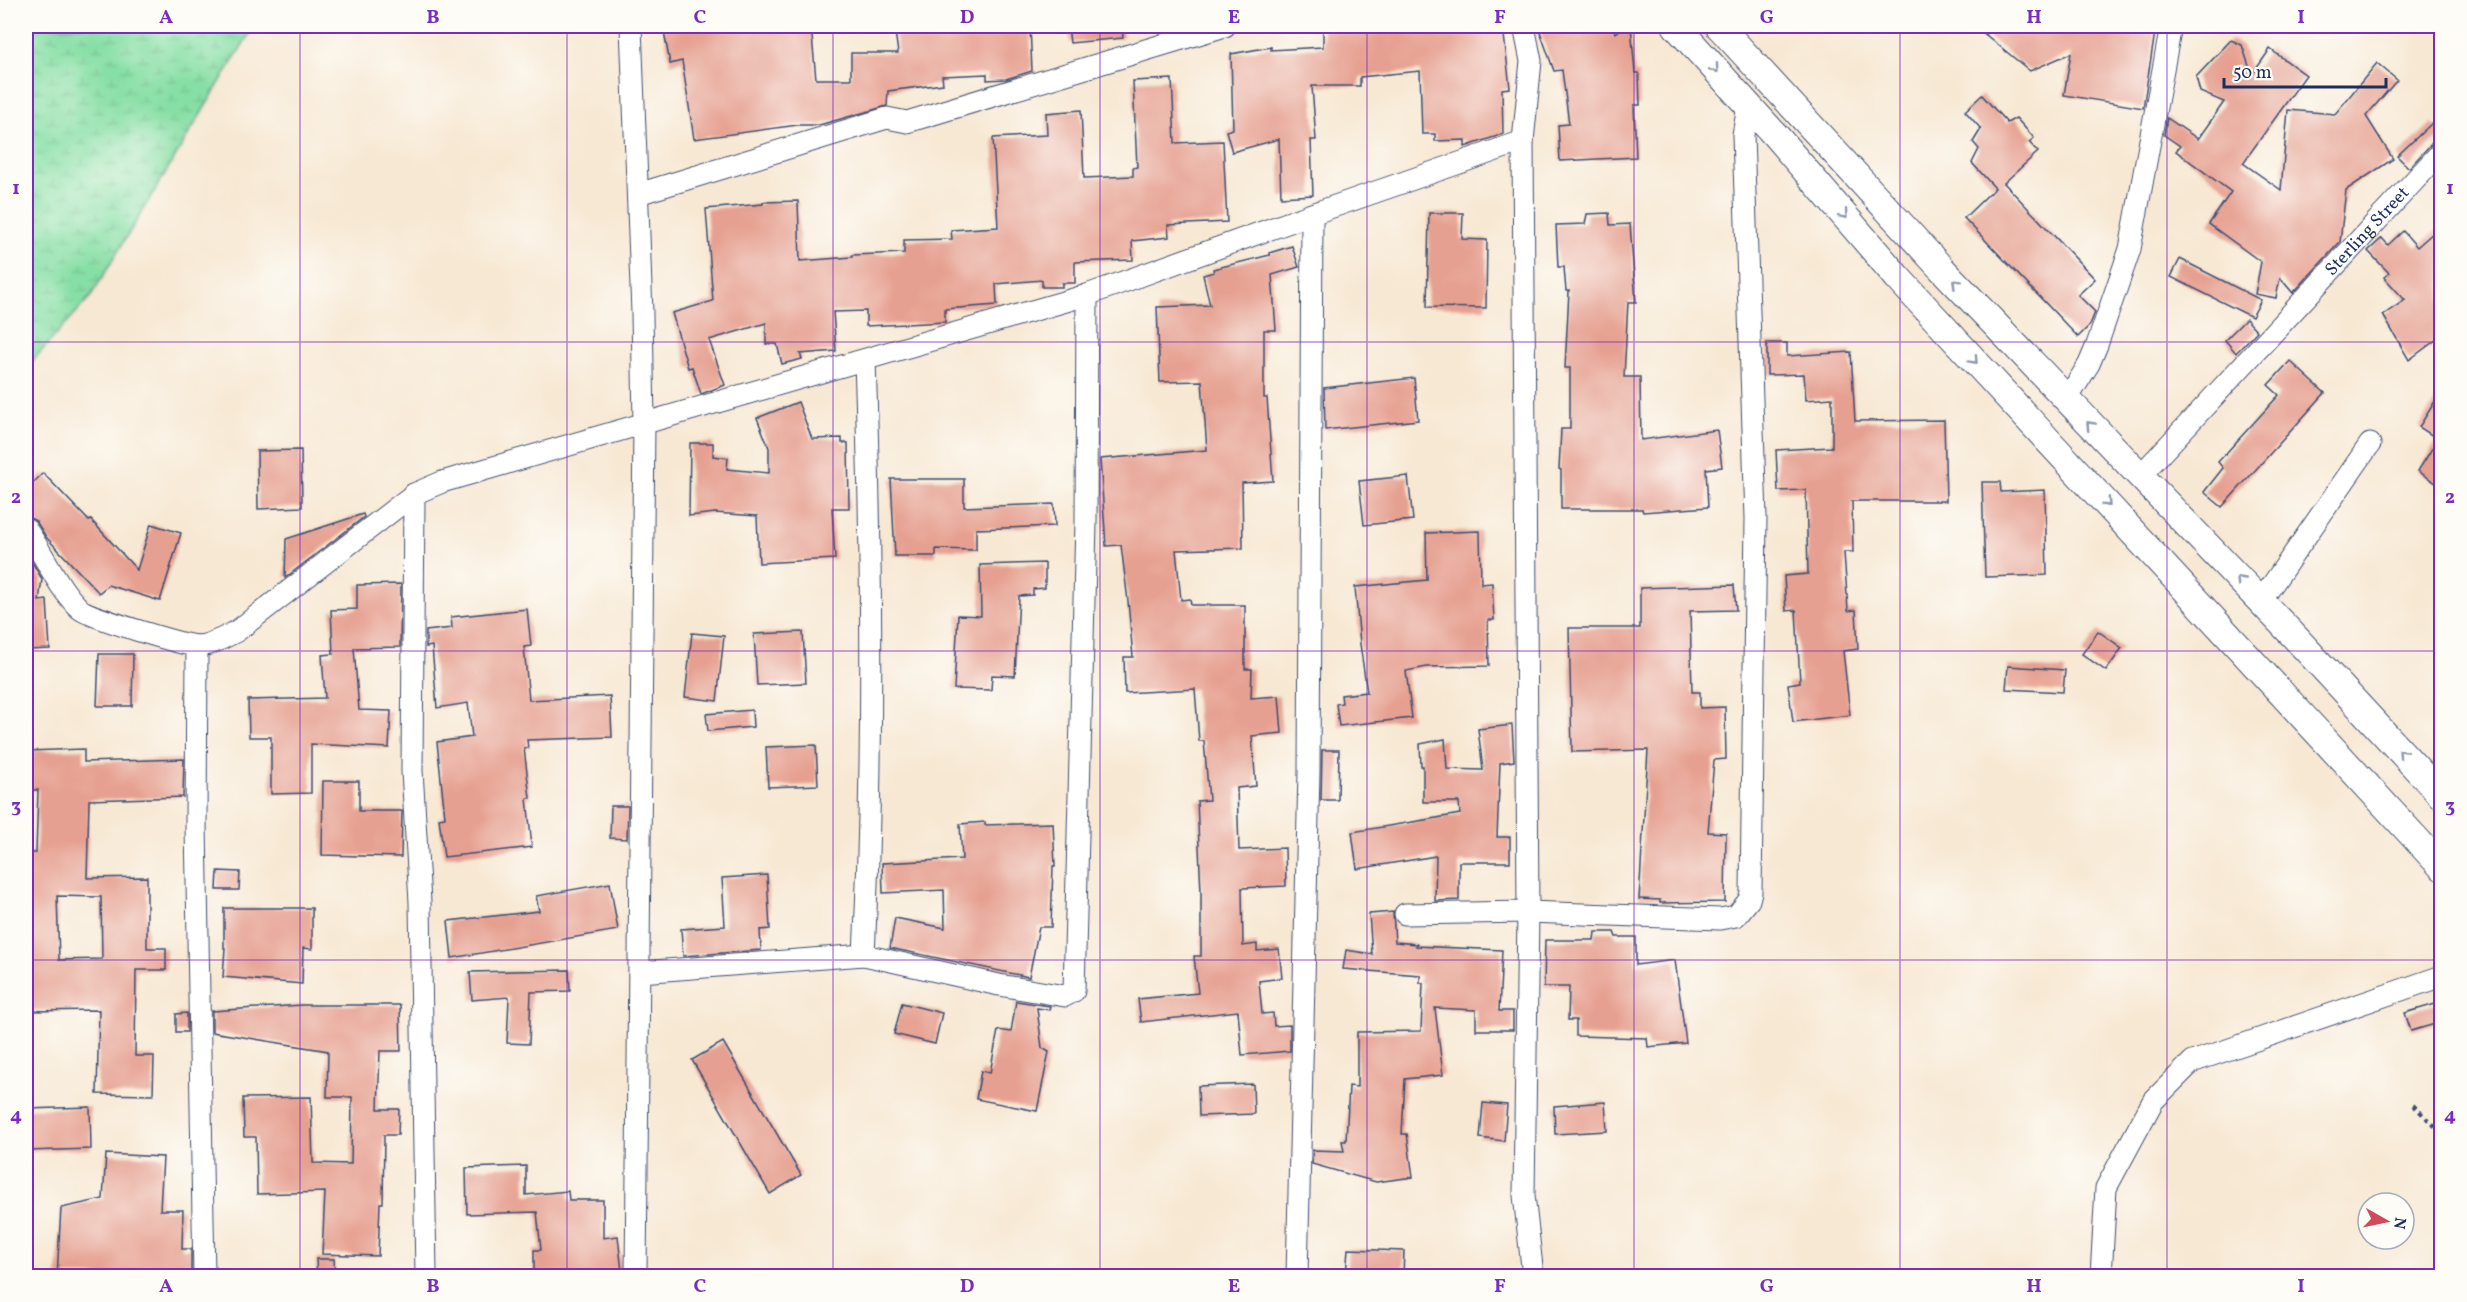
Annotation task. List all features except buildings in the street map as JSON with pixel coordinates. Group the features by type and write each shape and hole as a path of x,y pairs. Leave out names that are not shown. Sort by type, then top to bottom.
{"main road":[{"path":"1676,26 1898,278 2442,867"},
{"path":"1719,26 1941,268 2261,601 2442,796"}],"street":[{"path":"631,26 644,423 636,1276"},
{"path":"638,194 887,118 907,122 1225,26"},
{"path":"1524,26 1531,61 1523,141 1528,912 1524,1196 1533,1276"},
{"path":"2067,399 2089,364 2097,345 2130,249 2171,26"},
{"path":"1405,914 1528,912 1720,919 1736,916 1749,900 1751,892 1756,518 1743,135 1748,106"},
{"path":"26,529 63,588 81,610 105,621 197,646 213,643 237,631 414,494 442,483 1087,296 1312,214 1523,141"},
{"name":"Sterling Street","path":"2140,476 2442,151"},
{"path":"1297,1276 1309,772 1312,214"},
{"path":"640,972 864,955 999,985 1065,996 1074,991 1086,522 1087,296"},
{"path":"864,955 867,894 871,546 865,360"},
{"path":"2261,601 2370,444"},
{"path":"414,494 412,771 420,902 426,1276"},
{"path":"197,646 196,825 204,1276"},
{"path":"2100,1276 2106,1188 2153,1101 2192,1062 2442,976"}],"path":[{"path":"2413,1105 2442,1133"}],"green space":[{"path":"26,26 254,26 91,296 26,368"}]}
